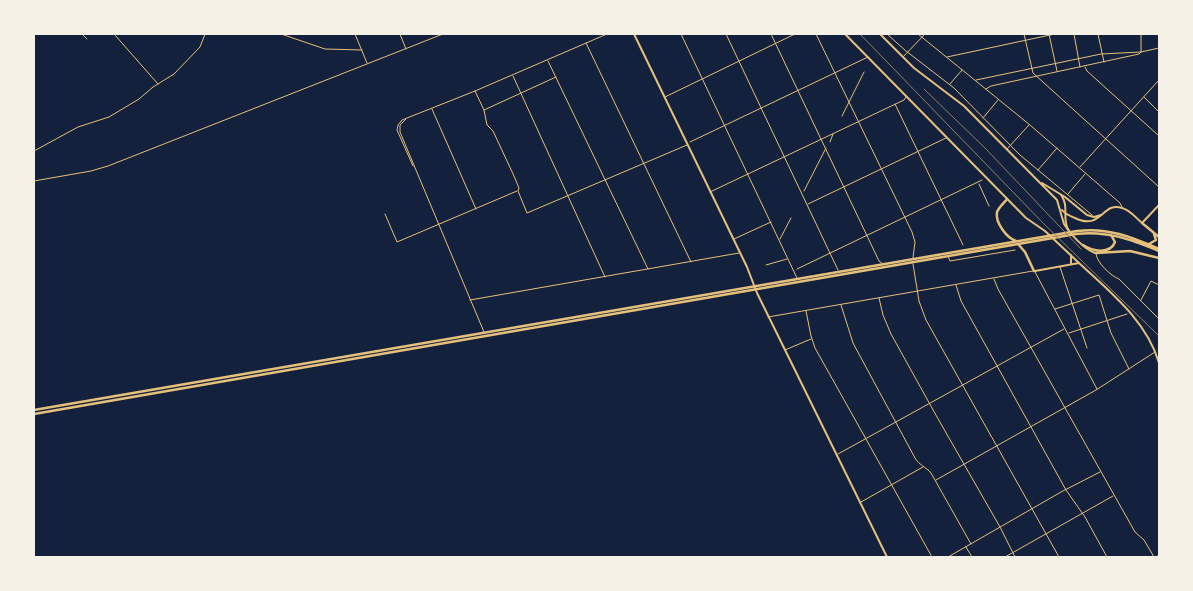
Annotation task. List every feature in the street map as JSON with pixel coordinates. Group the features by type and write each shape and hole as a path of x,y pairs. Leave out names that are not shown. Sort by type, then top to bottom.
{"main road":[{"path":"634,34 740,253 768,317 887,557"},
{"path":"845,34 1026,218 1059,243 1138,320 1149,336 1159,363"},
{"path":"880,34 914,68 959,101 1057,200 1064,224 1086,249 1096,254 1130,251 1159,258"},
{"path":"1036,179 1060,194 1090,217 1094,218 1103,214"},
{"path":"1060,194 1065,201 1068,230"},
{"path":"1007,199 997,213 998,219 1004,232 1009,238 1018,243 1025,252 1034,271 1078,262"},
{"path":"1060,208 1061,204 1065,201"},
{"path":"1065,201 1073,204"},
{"path":"1142,224 1159,205"},
{"path":"1060,208 1066,214 1088,222 1096,220 1111,208 1122,208 1159,237"},
{"path":"1066,221 1071,216"},
{"path":"755,288 884,264 977,251 1074,231 1094,230 1113,232 1148,244 1159,250"},
{"path":"1002,244 1005,237 1004,232"},
{"path":"1148,244 1156,240 1154,232"},
{"path":"34,412 1002,244 1091,233 1110,234 1159,250"},
{"path":"1083,245 1094,250 1109,249 1113,247 1115,242 1110,234"},
{"path":"1025,252 1029,242"},
{"path":"1070,264 1072,255"}],"street":[{"path":"82,34 87,39"},
{"path":"114,34 159,84"},
{"path":"34,150 78,127 109,117 139,99 172,76 200,47 205,34"},
{"path":"281,34 326,49 362,50"},
{"path":"355,34 367,64"},
{"path":"400,34 406,48"},
{"path":"34,181 91,171 108,166 443,34"},
{"path":"484,334 397,128 399,123 402,120 607,34"},
{"path":"681,34 797,279"},
{"path":"726,34 839,272"},
{"path":"771,34 868,235 879,261 878,266"},
{"path":"664,97 795,34"},
{"path":"816,34 914,236 915,253 912,261 926,320 1059,557"},
{"path":"887,34 949,84 1010,145 1092,215"},
{"path":"918,34 1029,124 1120,203 1122,208"},
{"path":"902,57 925,34"},
{"path":"1024,34 1033,73 1036,77 1159,187"},
{"path":"1049,34 1057,72"},
{"path":"947,57 1056,34"},
{"path":"1074,34 1080,67"},
{"path":"1098,34 1104,62"},
{"path":"1141,34 1141,52"},
{"path":"586,43 691,263"},
{"path":"975,81 1079,58 1102,54 1141,52 1159,48"},
{"path":"986,89 991,86 1104,62 1141,52"},
{"path":"690,142 868,57"},
{"path":"548,60 648,270"},
{"path":"1084,66 1087,71 1159,136"},
{"path":"949,84 962,70"},
{"path":"842,116 864,72"},
{"path":"513,75 605,277"},
{"path":"484,110 556,77"},
{"path":"1080,168 1159,80"},
{"path":"475,91 484,110 487,124 493,131 508,162 527,213 687,144"},
{"path":"710,192 859,122 907,96"},
{"path":"1144,97 1159,112"},
{"path":"983,118 999,100"},
{"path":"895,104 963,245"},
{"path":"431,109 476,209"},
{"path":"1006,149 1029,124"},
{"path":"830,142 834,133"},
{"path":"808,204 947,137"},
{"path":"804,191 826,148"},
{"path":"1038,170 1057,148"},
{"path":"1067,194 1086,173"},
{"path":"797,269 982,180"},
{"path":"978,182 989,206"},
{"path":"385,214 397,242 518,191"},
{"path":"780,240 791,218"},
{"path":"733,240 771,222"},
{"path":"948,256 950,261 1015,250"},
{"path":"977,251 978,256"},
{"path":"470,300 740,253"},
{"path":"915,253 919,258"},
{"path":"1096,254 1096,258 1159,319"},
{"path":"766,265 788,258"},
{"path":"879,261 884,264"},
{"path":"1060,266 1087,348"},
{"path":"768,317 1034,271 1097,389"},
{"path":"994,278 998,289 1135,532 1144,540 1155,557 1159,555"},
{"path":"1140,301 1151,281 1159,285"},
{"path":"955,284 961,301 1066,490 1082,513 1107,557"},
{"path":"1055,309 1099,295 1111,333 1129,369"},
{"path":"879,298 890,333 965,464 1015,557"},
{"path":"841,304 853,343 917,461 928,470 971,544"},
{"path":"806,310 811,339 826,369 932,557"},
{"path":"1067,334 1127,314"},
{"path":"836,455 1065,329"},
{"path":"785,350 811,339"},
{"path":"935,481 1065,408 1156,352"},
{"path":"860,503 923,467"},
{"path":"948,557 1100,472"},
{"path":"1005,557 1114,495"},
{"path":"966,547 972,557"}],"waterway":[{"path":"825,272 834,270"},
{"path":"812,274 822,272"}],"railway":[{"path":"860,34 1043,223 1159,336"},
{"path":"924,89 985,148 1081,249"}]}
